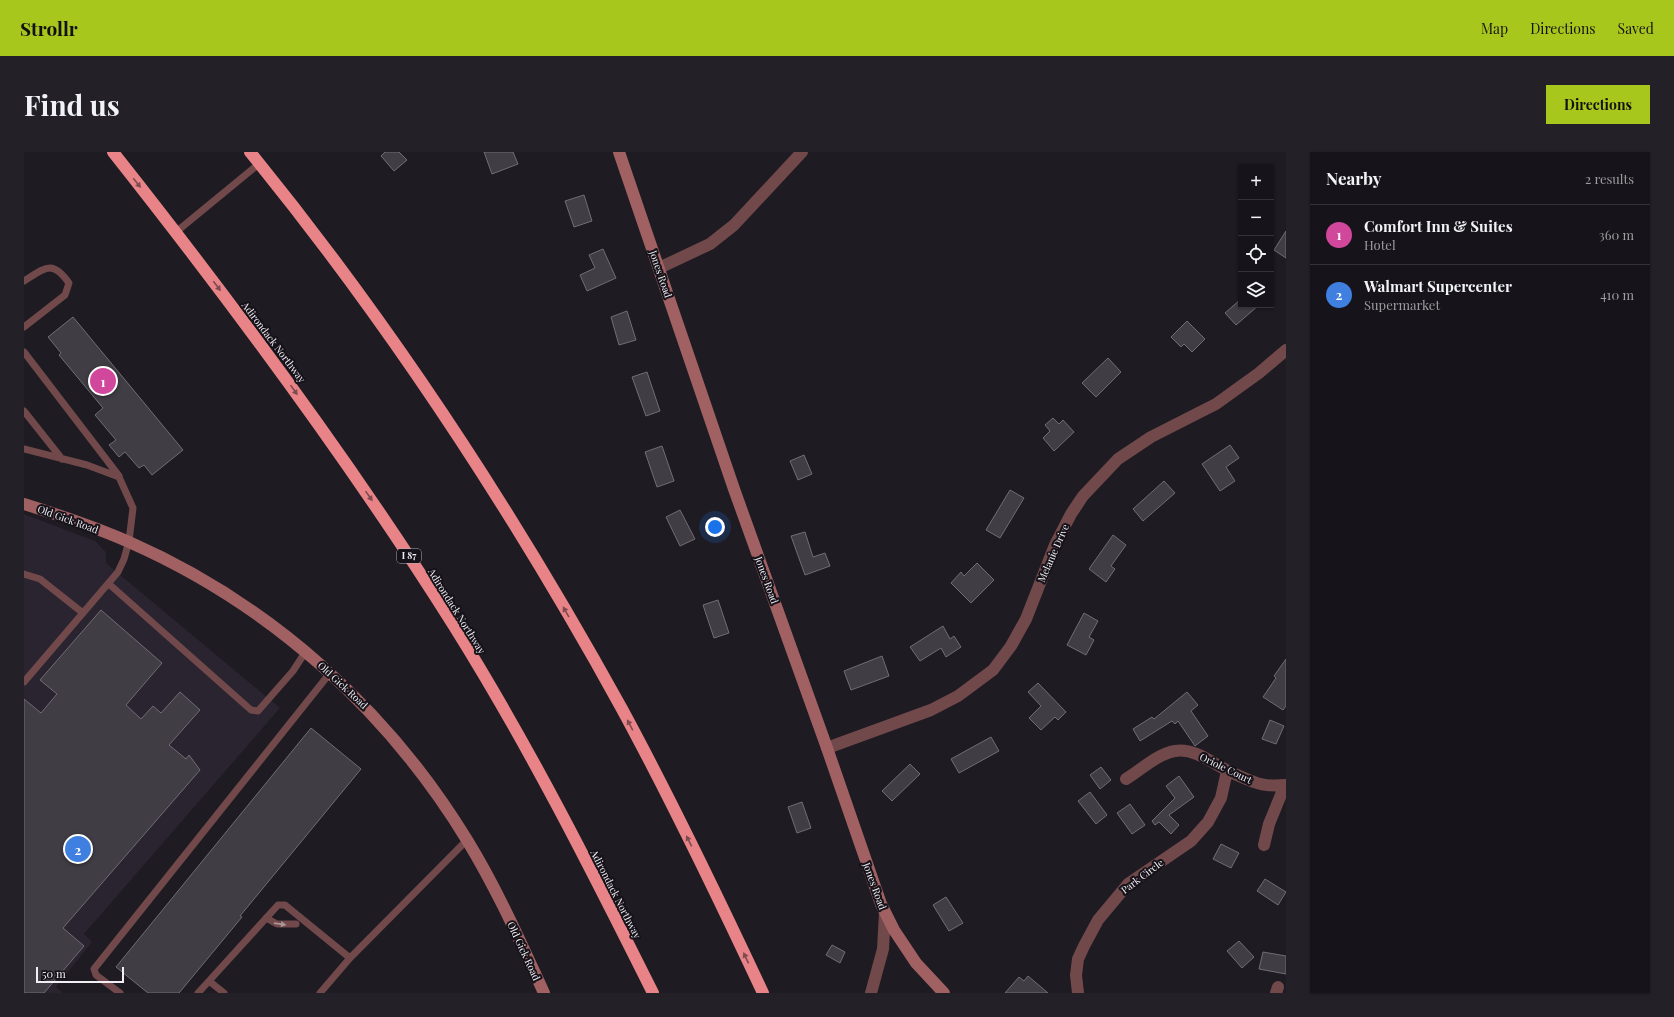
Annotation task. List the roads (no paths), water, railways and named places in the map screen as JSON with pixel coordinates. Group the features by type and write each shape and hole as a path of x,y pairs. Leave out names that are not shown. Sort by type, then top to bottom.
{"highway":[{"name":"Adirondack Northway","path":"113,152 176,232 285,376 389,525 455,628 506,714 588,864 653,993"},
{"path":"250,152 260,163 374,314 444,414 537,563 621,708 725,913 763,993"}],"street":[{"name":"Jones Road","path":"619,152 734,488 885,913 894,930 916,963 944,993"},
{"path":"659,268 710,244 734,225 802,152"},
{"name":"Melanie Drive","path":"827,748 931,710 958,696 992,670 1011,646 1022,625 1056,545 1071,514 1084,496 1118,460 1151,437 1216,404 1259,373 1286,350"},
{"name":"Old Gick Road","path":"24,504 74,520 129,542 214,586 256,613 306,652 363,703 393,737 436,793 467,840 500,899 544,993"},
{"name":"Oriole Court","path":"1126,779 1161,756 1174,751 1196,753 1228,770 1266,786 1285,785"},
{"name":"Park Circle","path":"1078,993 1076,975 1078,959 1098,920 1128,884 1191,841 1208,822 1221,798 1228,770"},
{"path":"1264,845 1269,824 1285,785"},
{"path":"871,993 883,949 885,913"}],"lane":[{"path":"176,232 260,163"},
{"path":"24,281 46,268 56,269 69,283 65,295 24,327"},
{"path":"24,352 119,476 133,508 129,542 118,572 24,682"},
{"path":"24,411 62,459"},
{"path":"24,449 119,476"},
{"path":"24,574 40,579 82,613"},
{"path":"109,584 251,710 258,711 293,671 306,652"},
{"path":"120,993 96,975 94,969 330,673"},
{"path":"320,993 350,958 467,840"},
{"path":"198,993 278,905 286,905 350,958"},
{"path":"266,918 277,924 296,924"},
{"path":"210,981 224,993"}],"place":[{"name":"Comfort Inn & Suites","path":"103,381"},
{"name":"Walmart Supercenter","path":"78,849"}]}
